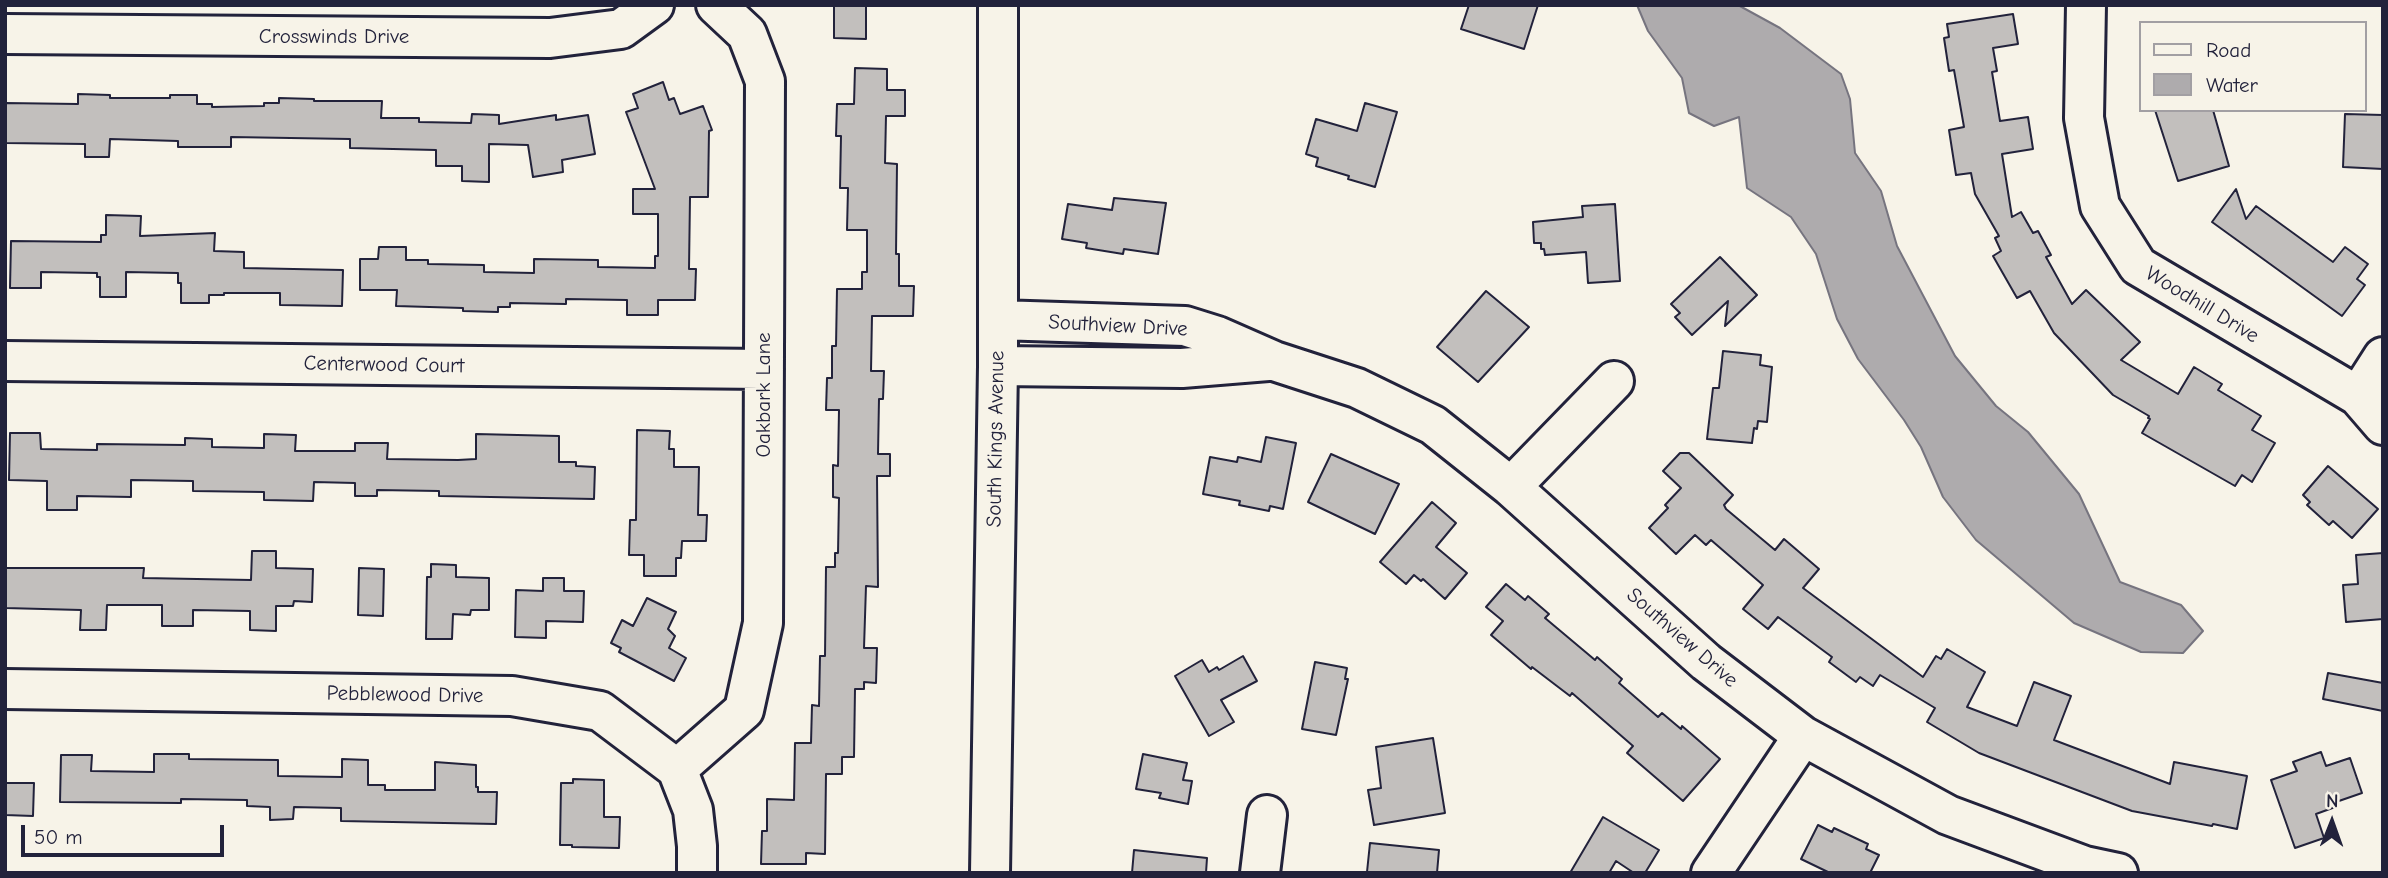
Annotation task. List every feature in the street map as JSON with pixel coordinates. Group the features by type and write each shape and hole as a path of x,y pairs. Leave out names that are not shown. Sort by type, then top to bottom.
{"street":[{"name":"Crosswinds Drive","path":"5,34 550,38 621,29 654,5"},
{"name":"Oakbark Lane","path":"677,769 744,710 763,622 765,80 747,34 716,5"},
{"name":"South Kings Avenue","path":"990,873 998,366 998,5"},
{"name":"Woodhill Drive","path":"2086,5 2084,118 2100,206 2138,266 2358,397 2383,425"},
{"name":"Southview Drive","path":"998,320 1185,326 1274,361 1357,388 1433,425 1511,487 1706,662 1803,736 1948,814 2096,871"},
{"path":"2358,397 2383,357"},
{"name":"Centerwood Court","path":"5,361 764,369"},
{"name":"Southview Drive","path":"998,366 1182,368 1274,361"},
{"path":"1511,487 1614,381"},
{"name":"Pebblewood Drive","path":"5,688 512,696 600,711 677,769"},
{"path":"1711,873 1803,736"},
{"path":"677,769 692,810 697,846 697,873"},
{"path":"1260,873 1267,815"}],"water":[{"path":"1637,5 1738,5 1780,28 1841,74 1850,99 1855,153 1881,191 1897,246 1955,356 1996,406 2028,432 2079,494 2120,582 2181,605 2203,631 2183,653 2141,652 2074,623 1976,540 1943,497 1921,447 1904,420 1858,359 1837,319 1816,254 1791,217 1747,188 1739,117 1714,126 1689,113 1682,78 1648,31"}],"building":[{"path":"834,5 866,5 866,39 834,38"},
{"path":"1469,5 1538,5 1524,49 1461,29"},
{"path":"2013,14 2018,44 1993,48 1997,71 1992,72 2000,121 2028,117 2033,149 2002,154 2012,217 2021,212 2033,233 2038,231 2051,255 2046,257 2072,304 2086,290 2140,342 2121,360 2178,394 2194,367 2222,384 2218,390 2261,416 2252,430 2275,443 2252,482 2242,475 2235,486 2142,433 2149,416 2113,395 2054,333 2030,291 2017,298 1993,256 2001,251 1995,238 1999,236 1975,194 1971,173 1956,175 1949,130 1964,127 1954,70 1949,71 1944,38 1949,37 1947,24"},
{"path":"855,68 887,69 887,90 905,90 905,116 886,116 885,163 897,164 896,254 899,254 899,286 914,286 913,316 872,316 871,371 884,371 883,399 879,399 878,454 890,454 890,476 877,476 878,587 866,586 864,648 877,648 876,683 864,682 864,689 855,689 854,757 842,757 842,774 826,774 825,854 806,853 806,864 761,864 762,831 767,831 767,799 794,800 795,743 811,743 812,705 819,706 820,656 825,656 826,567 835,567 835,553 838,553 839,498 833,497 833,465 838,466 839,410 826,410 827,378 832,378 832,346 836,346 837,289 862,289 862,272 867,272 867,230 847,230 848,188 840,188 841,136 836,136 837,104 854,104"},
{"path":"663,82 669,100 674,98 680,114 703,106 712,130 709,131 708,197 690,197 689,269 696,269 695,300 658,300 658,315 627,315 627,300 566,299 566,304 510,303 510,307 498,307 498,312 463,311 463,308 396,306 397,290 360,290 360,259 378,259 379,247 406,247 406,260 428,260 428,264 484,265 484,272 534,273 534,259 598,260 598,267 655,268 655,256 658,256 658,214 633,214 633,189 655,189 626,112 638,108 633,94"},
{"path":"78,94 110,95 110,98 197,95 197,104 212,104 212,107 264,106 264,103 279,103 279,98 382,101 381,118 419,118 419,122 471,123 472,114 499,115 499,124 556,115 556,120 588,115 595,154 562,160 563,172 533,177 528,145 489,144 489,182 462,181 462,166 436,166 436,150 350,148 350,139 231,137 231,147 178,147 178,141 110,139 109,157 85,157 85,144 5,143 5,103 78,104"},
{"path":"1365,103 1397,112 1375,187 1316,166 1318,158 1306,154 1316,119 1357,131"},
{"path":"2156,112 2214,112 2229,166 2178,181"},
{"path":"2345,114 2383,115 2383,169 2343,167"},
{"path":"2236,189 2246,219 2256,206 2333,262 2345,247 2368,264 2357,279 2365,285 2342,316 2212,222"},
{"path":"1114,198 1166,203 1158,254 1124,249 1123,254 1086,248 1087,243 1062,239 1068,204 1112,210"},
{"path":"1615,204 1620,281 1588,283 1586,252 1545,255 1541,243 1534,243 1533,222 1583,217 1582,206"},
{"path":"106,215 141,216 140,236 215,233 214,251 244,252 244,268 343,270 342,306 280,305 280,293 224,293 209,295 209,303 181,303 178,273 126,272 126,297 100,297 100,277 97,277 97,273 41,272 41,288 10,288 11,241 101,242 101,235 106,235"},
{"path":"1720,257 1757,295 1725,326 1728,301 1692,335 1675,317 1680,313 1671,304"},
{"path":"1486,291 1529,327 1478,382 1437,347"},
{"path":"1723,351 1761,355 1760,365 1772,367 1767,422 1758,421 1752,443 1707,439 1713,388 1719,388"},
{"path":"637,430 670,431 669,449 674,449 674,467 699,467 698,515 707,515 706,541 682,541 681,558 676,558 676,576 644,576 644,555 629,555 630,520 636,520"},
{"path":"10,433 40,433 41,449 97,450 97,444 185,445 185,438 212,439 212,447 264,448 264,434 296,435 295,451 355,451 355,443 388,443 387,459 458,460 476,459 476,434 559,436 559,462 576,462 576,466 595,467 594,499 439,496 439,491 377,490 377,496 355,496 355,483 314,482 313,501 264,500 264,492 193,491 193,481 131,480 131,497 77,496 77,510 47,510 47,481 9,480"},
{"path":"1266,437 1296,443 1283,509 1270,506 1269,511 1239,505 1240,501 1203,494 1210,457 1237,462 1238,457 1261,462"},
{"path":"1680,453 1689,453 1733,495 1724,505 1726,509 1775,550 1784,539 1819,569 1803,588 1923,677 1936,656 1941,659 1947,649 1985,672 1967,707 2017,726 2034,682 2071,696 2054,740 2170,784 2174,762 2247,776 2237,829 2132,811 1979,753 1927,722 1935,708 1880,675 1873,686 1860,677 1856,682 1829,662 1832,657 1778,617 1768,629 1743,609 1763,585 1711,540 1706,545 1695,535 1676,554 1649,528 1668,508 1665,505 1681,488 1663,471"},
{"path":"1331,454 1399,484 1375,534 1308,502"},
{"path":"2328,466 2378,509 2352,538 2333,521 2329,525 2307,505 2310,502 2303,495"},
{"path":"1432,502 1456,523 1436,547 1467,573 1445,599 1423,579 1421,581 1414,575 1406,584 1380,562"},
{"path":"252,551 276,551 276,568 313,569 312,602 294,601 293,606 276,606 276,631 250,630 250,611 193,610 193,626 162,626 162,605 107,605 106,630 80,630 81,610 5,608 5,568 144,568 143,578 251,580"},
{"path":"2383,553 2383,619 2346,622 2343,585 2358,584 2356,555"},
{"path":"431,564 456,565 456,577 489,578 489,610 471,610 470,615 453,614 452,639 426,639 427,577 431,577"},
{"path":"359,568 384,569 383,616 358,615"},
{"path":"543,578 564,578 564,591 584,591 583,622 546,621 546,638 515,637 516,590 543,591"},
{"path":"1506,584 1525,600 1528,596 1549,614 1545,618 1595,660 1597,657 1622,679 1619,683 1658,717 1662,713 1681,729 1682,726 1720,759 1683,801 1627,753 1633,746 1572,693 1570,696 1532,667 1531,669 1491,635 1503,621 1486,607"},
{"path":"647,598 676,612 668,629 675,636 669,648 686,658 674,681 619,652 621,648 611,643 622,620 633,626"},
{"path":"1243,656 1257,681 1221,700 1234,722 1209,736 1175,676 1202,660 1209,672 1217,667 1219,670"},
{"path":"1315,662 1347,668 1345,679 1348,679 1336,735 1302,729"},
{"path":"2328,673 2383,683 2383,711 2323,699"},
{"path":"1433,738 1445,813 1374,825 1368,790 1381,788 1376,747"},
{"path":"2321,752 2326,766 2350,758 2362,793 2336,802 2338,806 2316,814 2324,838 2295,848 2271,780 2297,771 2293,762"},
{"path":"154,754 189,754 189,759 278,760 278,776 342,777 342,759 368,760 368,785 385,785 385,790 435,790 435,762 476,765 478,792 497,792 496,824 341,821 341,808 294,807 293,819 270,820 270,807 247,806 247,800 181,799 181,803 60,802 61,755 92,755 91,771 154,772"},
{"path":"1143,754 1187,763 1183,780 1192,781 1188,804 1159,798 1161,793 1136,789"},
{"path":"573,779 604,780 604,817 620,817 619,848 560,845 561,783 573,783"},
{"path":"5,783 34,783 33,816 5,815"},
{"path":"1603,817 1659,850 1645,873 1634,873 1616,861 1609,873 1570,873"},
{"path":"1818,825 1832,832 1834,828 1868,844 1866,849 1879,855 1870,873 1830,873 1801,859"},
{"path":"1370,843 1439,850 1437,873 1367,872"},
{"path":"1134,850 1207,858 1206,873 1132,873"}]}
